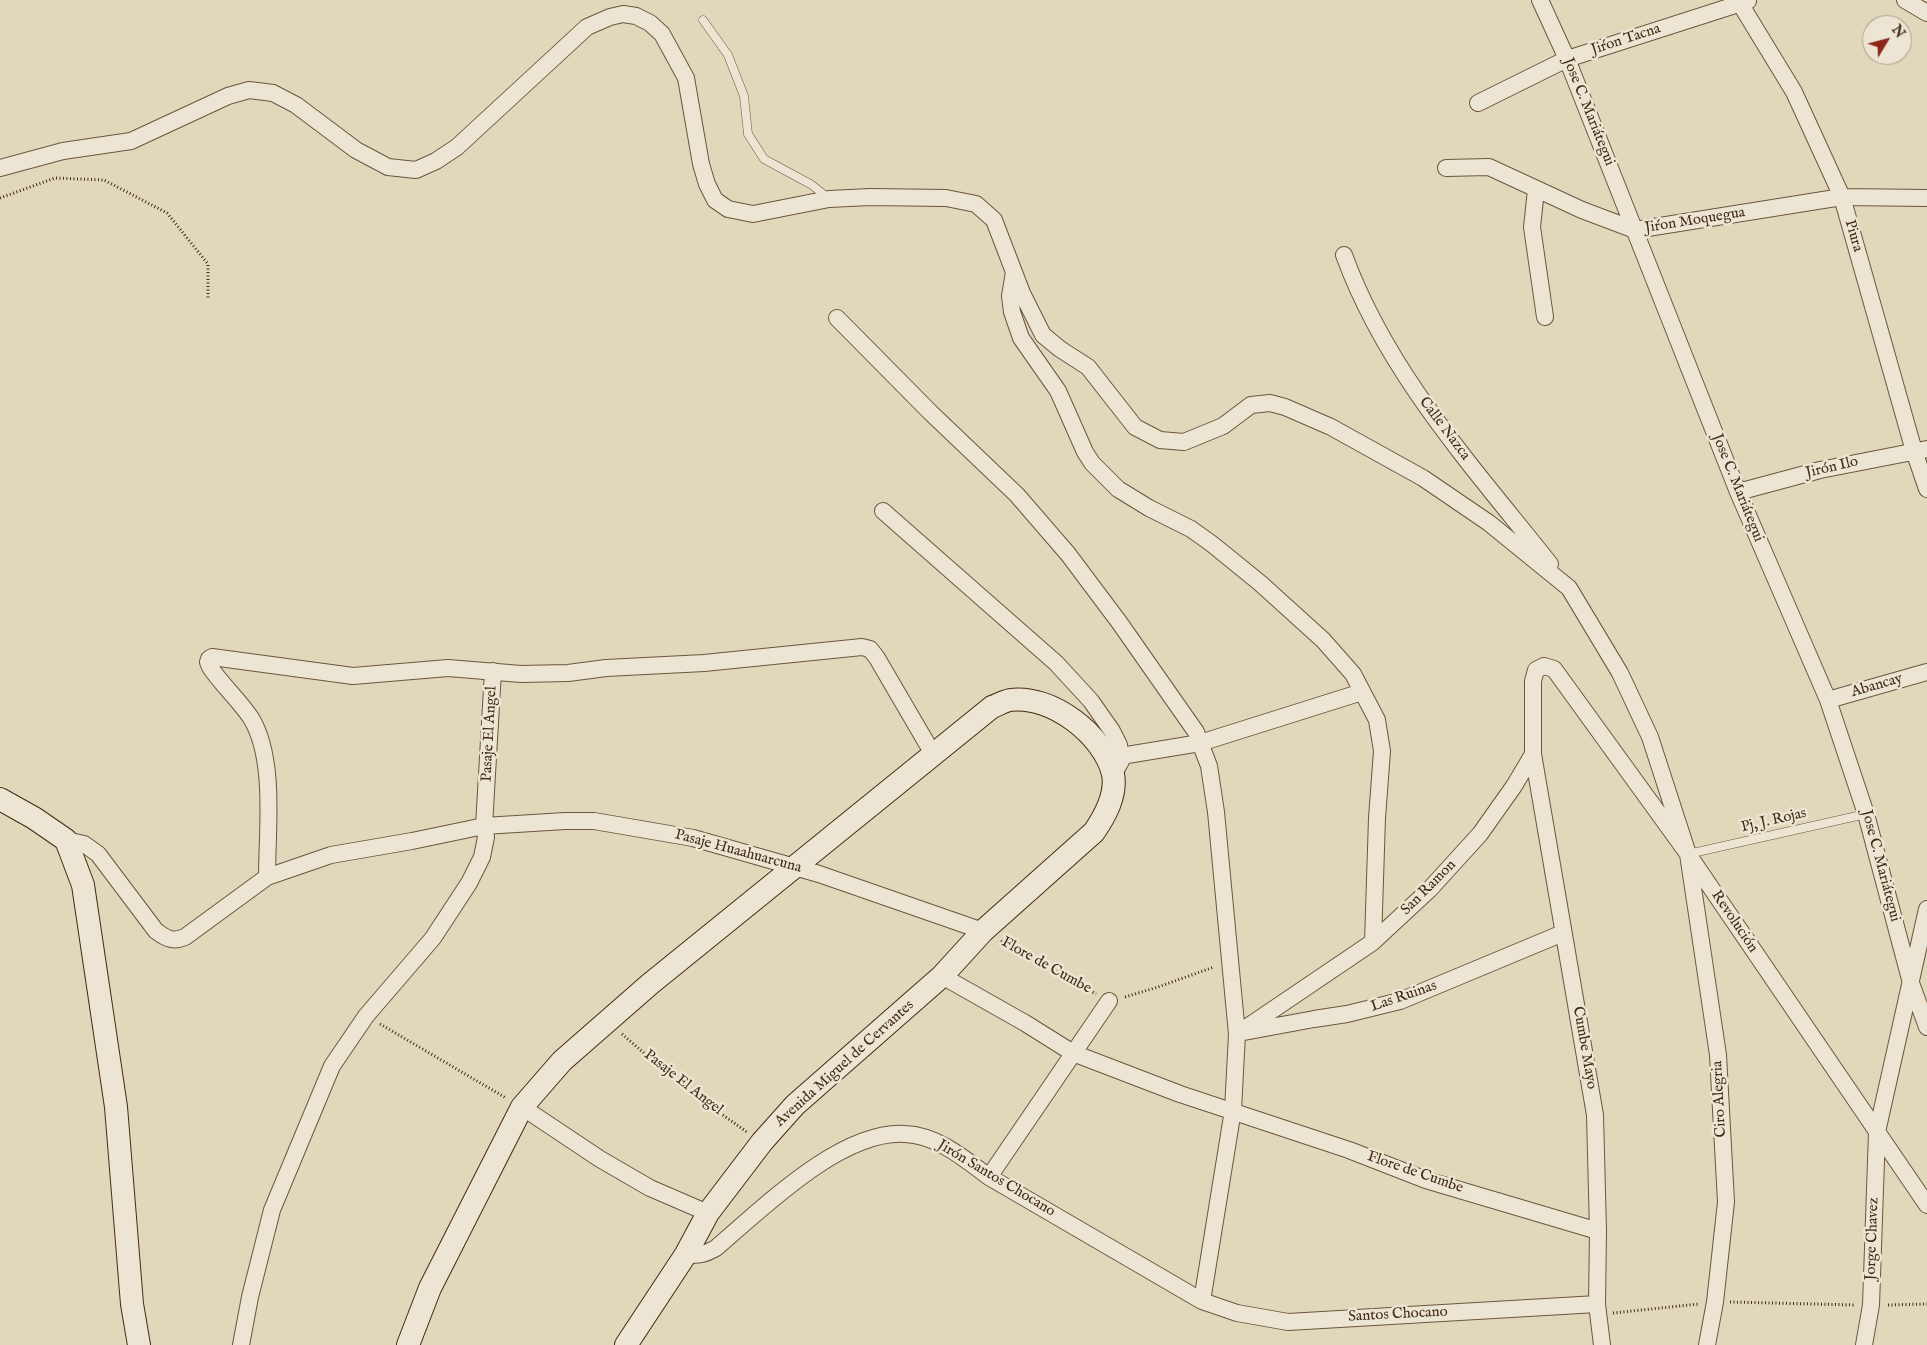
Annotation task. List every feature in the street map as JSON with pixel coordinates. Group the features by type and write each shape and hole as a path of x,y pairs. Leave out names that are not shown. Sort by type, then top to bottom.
{"street":[{"name":"Jose C. Mariátegui","path":"1540,0 1567,59 1738,492 1828,700 1866,814 1911,983 1927,1027"},
{"path":"1905,0 1927,13"},
{"name":"Jiŕon Tacna","path":"1478,103 1567,59 1743,1"},
{"name":"Piura","path":"1743,1 1794,92 1842,197 1921,450 1927,489"},
{"path":"0,168 63,151 132,141 228,96 249,90 273,93 296,105 356,150 388,167 416,170 436,162 457,147 587,27 610,17 623,14 636,16 650,22 662,34 686,78 701,164 711,193 721,205 728,209 753,214 829,199 870,197 946,198 976,204 994,220 1022,293 1043,335 1060,349 1088,367 1135,427 1160,440 1184,442 1223,426 1250,406 1270,403 1331,427 1423,478 1489,523 1569,588 1620,673 1646,729 1688,854"},
{"name":"Jiŕon Moquegua","path":"1446,168 1489,167 1536,190 1635,230 1842,197 1927,198"},
{"path":"1536,190 1532,227 1545,317"},
{"name":"Calle Nazca","path":"1344,256 1356,290 1384,341 1429,413 1569,588"},
{"path":"1014,270 1010,296 1012,312 1021,338 1058,391 1085,452 1092,463 1118,489 1191,529 1212,544 1260,583 1339,656 1353,674 1376,720 1382,752 1373,942"},
{"path":"837,318 931,413 1017,495 1068,554 1196,732 1209,766 1216,812 1228,961 1237,1034 1233,1110 1202,1301"},
{"name":"Jirón Ilo","path":"1738,492 1820,470 1921,450"},
{"path":"883,511 1056,663 1091,702 1112,730 1119,745 1117,766"},
{"path":"267,877 265,756 261,739 250,718 210,667 209,659 216,656 353,676 448,668 521,674 568,673 606,668 768,657 862,647 870,649 877,658 933,754"},
{"name":"Revolución","path":"1533,754 1533,681 1536,670 1544,666 1554,669 1688,854 1927,1205"},
{"name":"Pasaje El Angel","path":"241,1345 250,1297 272,1210 332,1066 366,1016 433,938 469,883 482,857 486,837 484,826 494,671"},
{"name":"Abancay","path":"1828,700 1927,672"},
{"path":"1117,766 1200,743 1362,692"},
{"path":"408,1345 430,1288 522,1107 562,1061 650,984 992,707 1010,700 1032,702 1053,707 1076,722 1117,766"},
{"name":"Cumbe Mayo","path":"1533,754 1596,1115 1597,1309 1602,1345"},
{"name":"San Ramon","path":"1237,1034 1373,942 1429,890 1480,834 1514,786 1533,754"},
{"name":"Avenida Miguel de Cervantes","path":"626,1345 686,1254 708,1214 762,1142 795,1105 942,976 983,931 1094,832 1107,813 1117,766"},
{"path":"0,798 66,840 83,885 116,1107 132,1304 140,1345"},
{"name":"Pasaje Huaahuarcuna","path":"66,840 84,844 98,854 156,931 166,938 175,941 185,937 267,877 331,855 484,826 565,821 594,821 693,838 819,874 983,931"},
{"name":"Ciro Alegria","path":"1688,854 1718,1055 1726,1202 1715,1302 1707,1345"},
{"name":"Jorge Chavez","path":"1864,1345 1871,1305 1877,1132 1927,909"},
{"name":"Las Ruinas","path":"1237,1034 1314,1018 1347,1014 1400,1001 1563,932"},
{"name":"Flore de Cumbe","path":"942,976 1025,1023 1073,1054 1180,1094 1349,1150 1426,1180 1598,1231"},
{"path":"990,1177 1110,1001"},
{"path":"522,1107 600,1159 650,1188 708,1214"},
{"name":"Jirón Santos Chocano","path":"686,1254 697,1256 706,1254 716,1248 808,1172 854,1144 881,1134 907,1134 930,1140 957,1153 990,1177 1202,1301"},
{"name":"Santos Chocano","path":"1202,1301 1237,1313 1288,1322 1597,1309"}],"lane":[{"path":"704,20 728,55 744,96 748,134 764,159 812,185 829,199"},
{"name":"Pj, J. Rojas","path":"1688,854 1866,814"}],"path":[{"path":"0,198 55,178 104,180 167,212 208,264 208,300"},
{"name":"Flore de Cumbe","path":"983,931 1110,1001"},
{"path":"1110,1001 1158,987 1228,961"},
{"path":"366,1016 522,1107"},
{"name":"Pasaje El Angel","path":"608,1021 684,1088 762,1142"},
{"path":"1597,1309 1715,1302 1871,1305 1927,1304"}]}
